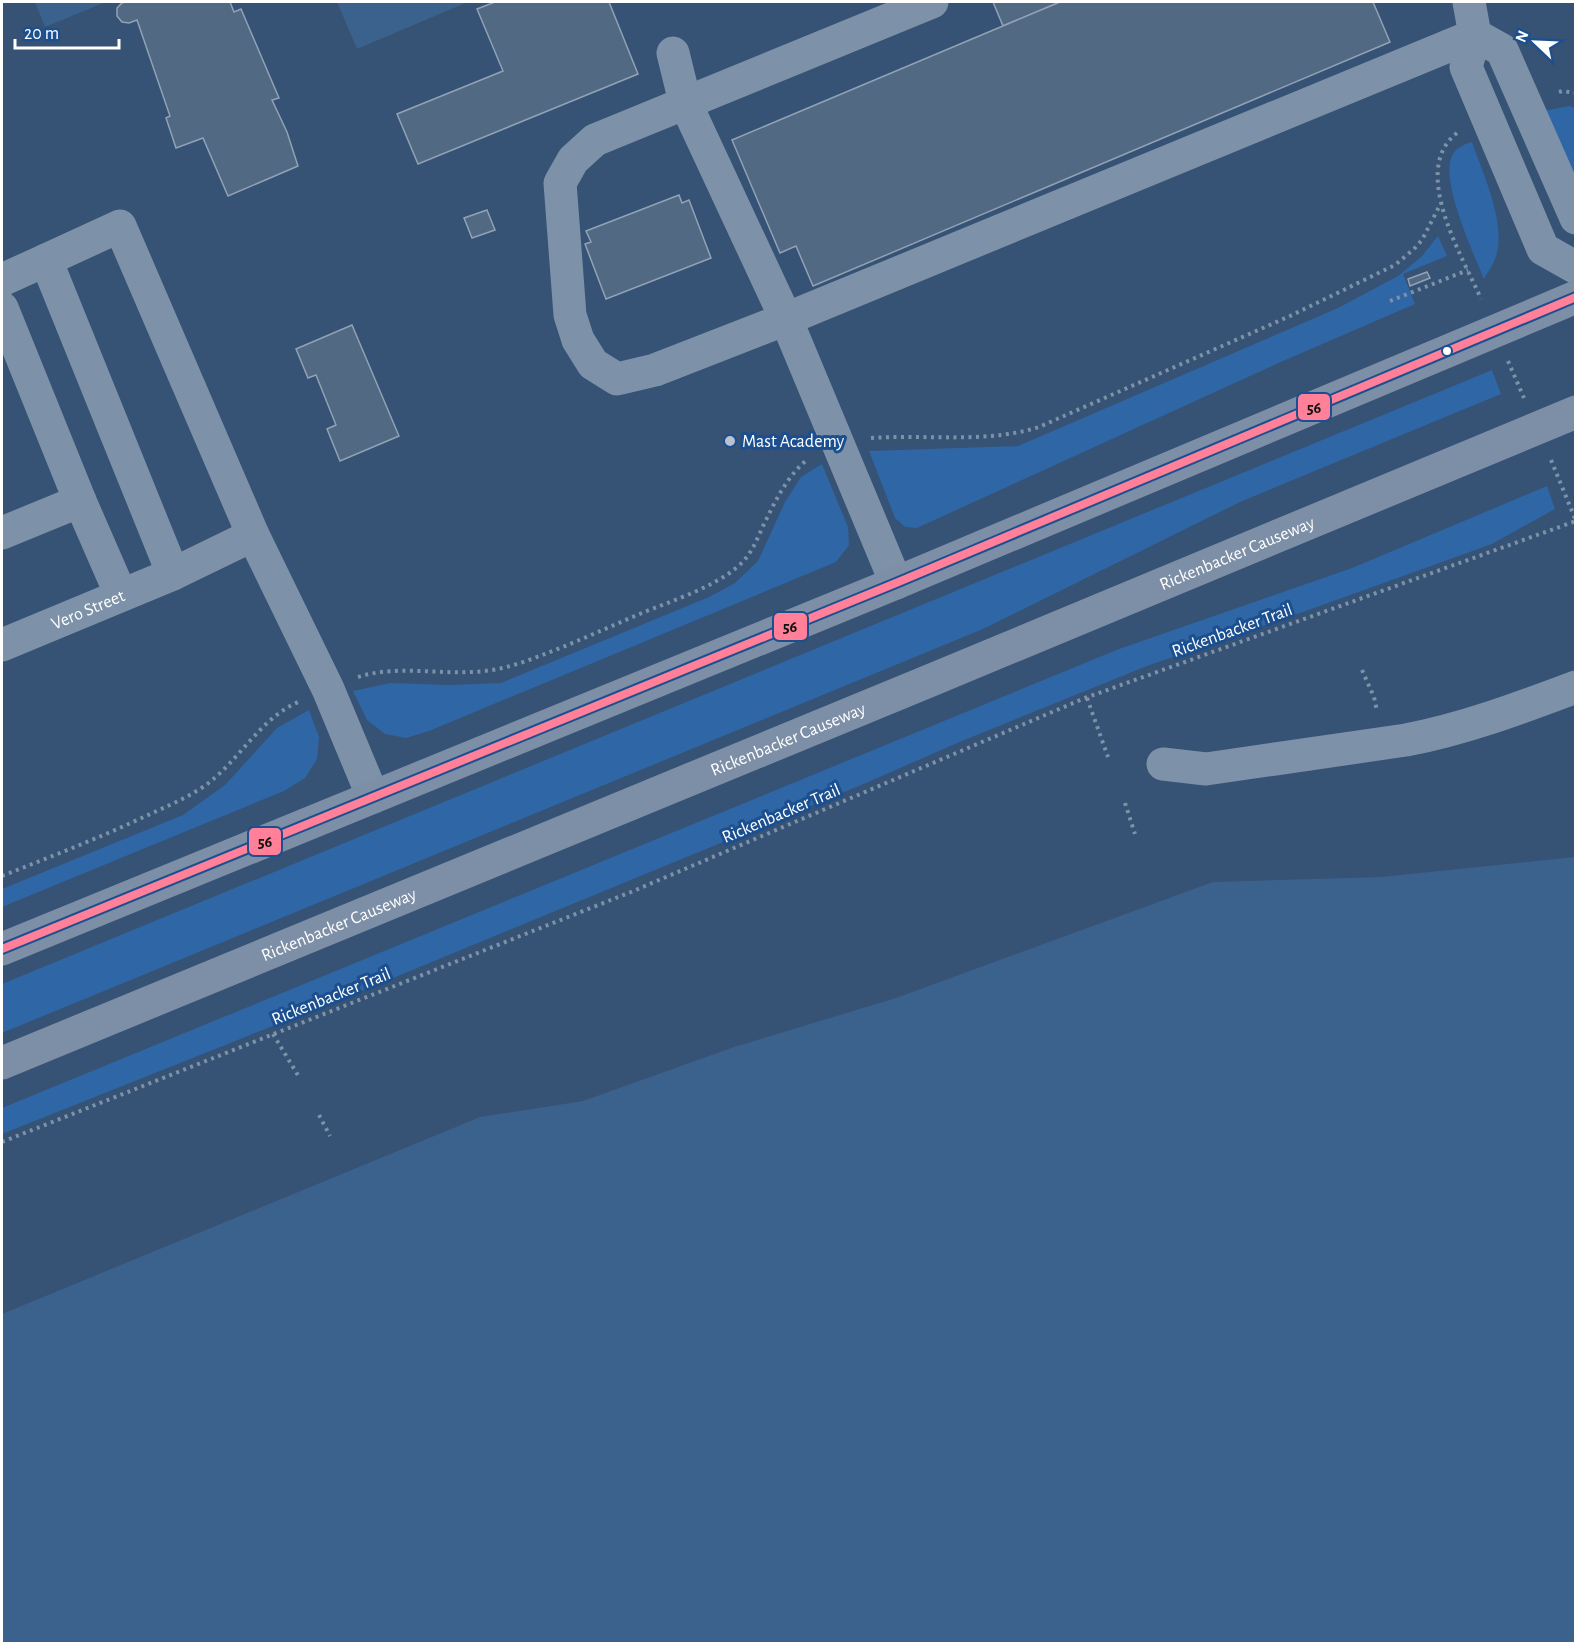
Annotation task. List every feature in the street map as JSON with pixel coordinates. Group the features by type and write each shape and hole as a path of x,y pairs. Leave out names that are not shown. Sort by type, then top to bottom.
{"main road":[{"path":"2,949 896,583 1575,297"},
{"name":"Rickenbacker Causeway","path":"2,1063 1575,412"}],"lane":[{"path":"932,2 595,140 573,160 560,183 570,315 578,340 593,364 617,379 655,370 786,319 1475,35"},
{"path":"1469,2 1475,35 1466,67 1543,249 1575,267"},
{"path":"1475,35 1502,50 1575,218"},
{"path":"673,53 686,102 786,319 896,583"},
{"path":"2,280 120,226 253,535 328,689 372,797"},
{"path":"46,260 173,574"},
{"path":"2,308 120,596"},
{"path":"2,533 80,501"},
{"name":"Vero Street","path":"2,645 173,574 253,535"},
{"path":"1163,764 1206,769 1436,735 1575,687"}],"path":[{"path":"1390,301 1468,270 1449,227 1437,181 1438,162 1443,147 1458,132"},
{"path":"868,439 898,436 994,436 1039,427 1290,316 1395,265 1422,240 1441,203"},
{"name":"Rickenbacker Trail","path":"2,1142 631,892 1087,698 1575,521 1561,483 1468,270"},
{"path":"352,678 371,672 472,672 508,667 570,644 711,583 733,571 746,558 754,547 778,495 797,468 808,458"},
{"path":"1362,670 1374,697 1377,711"},
{"path":"1087,698 1108,757"},
{"path":"2,876 114,831 192,794 222,773 255,734 273,718 303,699"},
{"path":"1125,803 1135,834"},
{"path":"273,1034 299,1077"},
{"path":"319,1115 330,1136"}],"shaded area":[{"path":"35,2 106,2 45,27"},
{"path":"337,2 468,2 357,49"},
{"path":"1569,106 1575,108 1575,187 1543,111"},
{"path":"1472,142 1493,200 1498,231 1495,259 1484,279 1459,216 1450,180 1453,154 1459,148"},
{"path":"1438,236 1447,256 1403,274 1415,304 1283,361 917,528 905,527 895,518 869,451 1018,446 1338,308 1398,276 1422,256"},
{"path":"1492,370 1501,394 1240,502 983,629 2,1033 2,984"},
{"path":"822,464 848,527 849,545 836,562 429,731 406,738 385,734 367,720 353,691 390,683 449,685 501,683 709,597 735,583 758,561 785,502 801,477"},
{"path":"1547,486 1555,509 1492,544 1147,666 393,978 2,1134 2,1108 1119,649 1352,568"},
{"path":"309,710 319,737 317,759 305,778 284,791 2,907 2,889 183,815 225,785 277,728"},
{"path":"1575,857 1575,1643 2,1643 2,1314 480,1117 583,1101 734,1047 896,998 1213,882 1381,877"}],"building":[{"path":"125,2 230,2 234,12 241,9 279,98 272,100 287,132 298,166 228,196 203,138 176,148 166,118 170,116 137,20 129,23 122,22 117,16 117,8"},
{"path":"495,2 609,2 638,74 418,164 397,114 503,71 477,9"},
{"path":"993,2 1060,2 1003,26"},
{"path":"1060,2 1373,2 1390,42 813,286 796,246 780,253 732,140"},
{"path":"679,195 682,203 689,200 711,258 606,299 585,244 591,242 586,231"},
{"path":"487,210 495,230 472,238 464,218"},
{"path":"1427,272 1430,278 1410,286 1408,279"},
{"path":"352,325 399,436 340,461 327,429 336,425 316,375 308,378 296,349"}],"transit line":[{"name":"56","path":"2,949 896,583 1576,297"}],"place":[{"name":"Mast Academy","path":"730,441"}]}
